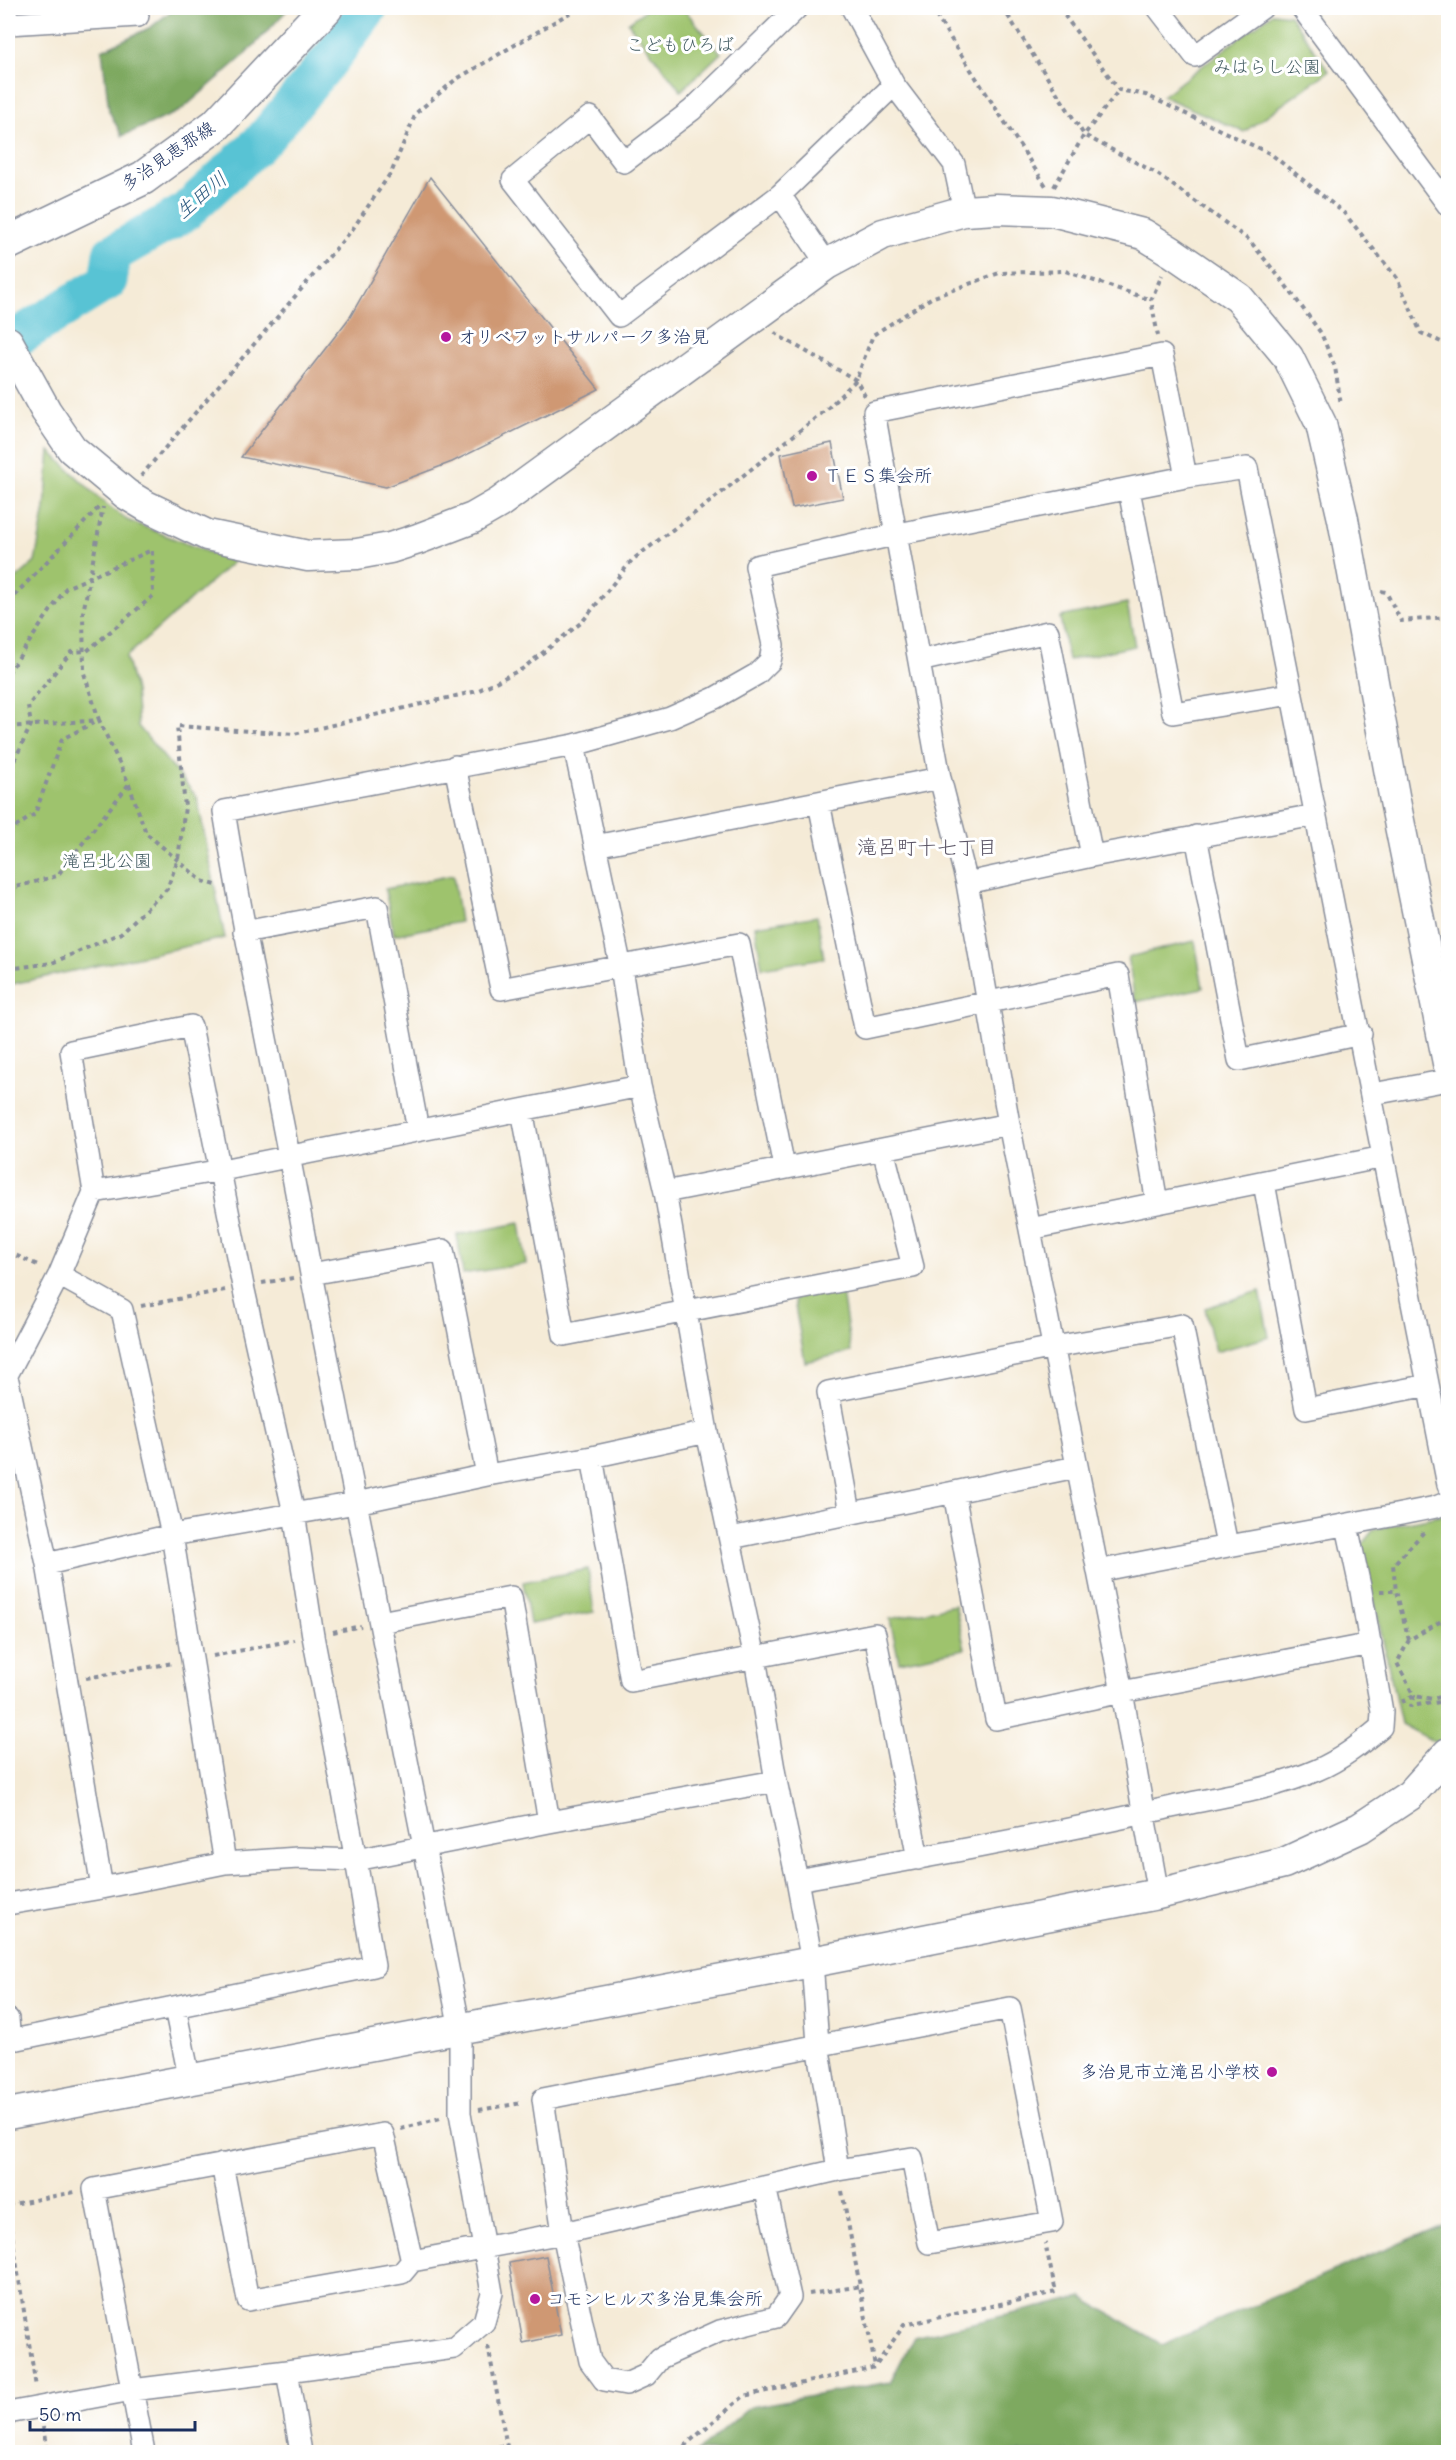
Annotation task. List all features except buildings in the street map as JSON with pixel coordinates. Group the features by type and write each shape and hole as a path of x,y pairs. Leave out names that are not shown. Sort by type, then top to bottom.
{"main road":[{"name":"多治見恵那線","path":"8,243 143,178 216,125 326,8"}],"street":[{"path":"797,8 692,110 624,162 590,117 513,180 619,316 780,195 894,85"},
{"path":"852,8 894,85 954,164 964,211"},
{"path":"1158,8 1194,56 1262,8"},
{"path":"1302,8 1449,205"},
{"path":"8,24 138,16"},
{"path":"780,195 826,264"},
{"path":"15,355 46,411 72,449 126,494 146,506 207,535 264,548 308,556 357,554 390,548 473,518 499,503 826,264 883,234 964,211 996,208 1052,211 1143,234 1239,298 1288,357 1321,424 1358,590 1395,801 1449,1063"},
{"path":"1158,1894 1122,1692 1009,1124 967,883 940,778 898,534 874,412 1162,355 1186,477"},
{"path":"8,2413 132,2390 287,2372 454,2348 484,2322 492,2293 460,2113 460,2029 311,1274 291,1156 244,932 224,811 574,745 670,718 715,698 757,674 770,661 773,645 756,566 898,534 1186,477 1247,468 1449,1485"},
{"path":"1129,490 1173,713 1291,694"},
{"path":"920,661 1048,632 1092,856"},
{"path":"574,745 621,968 640,1086 665,1192 707,1432 731,1538 776,1781 797,1880 812,1962 818,2044 838,2170"},
{"path":"455,766 501,990 739,944 784,1167"},
{"path":"595,846 940,778"},
{"path":"819,803 864,1028 1118,975 1157,1203"},
{"path":"967,883 1092,856 1315,815"},
{"path":"1196,836 1239,1060 1361,1034"},
{"path":"244,932 377,907 418,1130"},
{"path":"8,1373 59,1275 94,1192 71,1051 192,1026 243,1286 294,1514 313,1636 374,1966 18,2039 9,2031 8,2019"},
{"path":"1373,1094 1449,1080"},
{"path":"94,1192 222,1170 640,1086"},
{"path":"522,1110 564,1335 913,1267 883,1149"},
{"path":"665,1192 1009,1124"},
{"path":"1030,1229 1383,1157"},
{"path":"1264,1183 1306,1409 1428,1385"},
{"path":"311,1274 443,1250 487,1475"},
{"path":"59,1275 122,1310 172,1535 225,1863"},
{"path":"850,1513 828,1392 1054,1347 1182,1325 1227,1545"},
{"path":"8,1381 47,1564 102,1888"},
{"path":"47,1564 172,1535 356,1503 707,1432"},
{"path":"592,1457 631,1681 876,1634 918,1859"},
{"path":"731,1538 1076,1467"},
{"path":"954,1493 996,1719 1371,1644"},
{"path":"1098,1571 1227,1545 1347,1526 1436,1507 1449,1502"},
{"path":"797,1880 918,1859 1145,1813 1292,1780 1320,1769 1359,1745 1381,1727 1382,1712 1347,1526"},
{"path":"380,1622 511,1597 549,1822"},
{"path":"8,2114 1158,1894 1284,1863 1360,1828 1410,1795 1449,1753"},
{"path":"8,1904 225,1863 298,1858 356,1860 776,1781"},
{"path":"175,2008 190,2081"},
{"path":"222,2164 248,2300 402,2273 412,2261 563,2233 838,2170 912,2158 929,2243 1052,2222 1010,2008 543,2099 563,2233 590,2361 604,2380 626,2384 645,2375 660,2358 720,2331 776,2317 790,2297 765,2187"},
{"path":"144,2452 94,2189 383,2134 412,2261"},
{"path":"287,2372 301,2452"}],"path":[{"path":"126,494 352,230 392,171 416,113 455,80 578,8"},
{"path":"931,8 1051,192 1084,135 1119,90"},
{"path":"1003,8 1084,135 1156,173 1215,214 1249,240 1284,283 1321,333 1335,367 1342,410 1321,424"},
{"path":"1059,8 1119,90 1146,95 1271,154 1344,213 1397,278 1421,333 1449,345"},
{"path":"1162,355 1151,300 1172,252"},
{"path":"8,969 52,963 121,933 167,890 177,859 185,807 177,726 294,734 477,691 522,669 582,622 632,560 711,501 826,409 856,380 873,335 931,298 999,273 1065,271 1151,300"},
{"path":"759,314 779,336 856,380 874,412"},
{"path":"8,603 105,501 83,613 84,673 99,720 129,784 146,833 202,881 237,891"},
{"path":"8,673 66,588 152,550 153,596 87,651 71,652 28,706 31,726 8,774"},
{"path":"1358,590 1386,592 1401,621 1449,617"},
{"path":"8,727 99,720"},
{"path":"8,832 35,814 62,739 99,720"},
{"path":"8,889 57,876 129,784"},
{"path":"8,1252 59,1275"},
{"path":"122,1310 311,1274"},
{"path":"1409,1640 1396,1590 1393,1565 1422,1535 1428,1524"},
{"path":"1449,1617 1409,1640 1397,1663 1414,1696 1410,1706 1449,1701"},
{"path":"66,1682 192,1660 380,1622"},
{"path":"1382,1712 1414,1696 1432,1698 1449,1695"},
{"path":"838,2170 862,2286 875,2367"},
{"path":"8,2205 94,2189"},
{"path":"8,2210 39,2407"},
{"path":"677,2452 744,2396 875,2367 904,2325 1056,2292 1040,2224"},
{"path":"790,2297 862,2286"},
{"path":"484,2322 508,2452"},
{"path":"471,2452 507,2445"}],"green space":[{"path":"175,8 289,8 246,54 180,111 122,136 109,111 102,50 151,27"},
{"name":"こどもひろば","path":"648,8 683,8 721,53 681,91 628,23"},
{"name":"みはらし公園","path":"1273,13 1290,15 1329,71 1244,132 1162,96"},
{"name":"滝呂北公園","path":"50,451 100,499 127,520 233,562 126,657 135,691 138,726 197,797 225,938 8,985 8,586 35,562 45,508"},
{"path":"1127,603 1135,646 1068,660 1060,617"},
{"path":"453,875 460,922 394,935 385,889"},
{"path":"817,916 824,958 762,968 755,926"},
{"path":"1195,941 1203,988 1135,1002 1128,957"},
{"path":"520,1223 526,1264 463,1274 457,1235"},
{"path":"841,1285 851,1352 805,1362 793,1295"},
{"path":"1260,1291 1269,1337 1215,1352 1205,1308"},
{"path":"1448,1514 1448,1736 1442,1746 1401,1724 1362,1544 1374,1529"},
{"path":"588,1569 594,1612 530,1624 523,1582"},
{"path":"955,1605 965,1649 899,1662 890,1619"},
{"path":"1448,2223 1448,2452 697,2452 750,2407 890,2382 914,2337 1082,2297 1162,2344"}],"waterway":[{"name":"生田川","path":"8,343 108,281 112,254 184,213 264,139 332,57 368,8"}],"place":[{"name":"オリベフットサルパーク多治見","path":"446,337"},
{"name":"ＴＥＳ集会所","path":"812,476"},
{"name":"多治見市立滝呂小学校","path":"1272,2072"},
{"name":"コモンヒルズ多治見集会所","path":"535,2299"}],"district":[{"name":"滝呂町十七丁目","path":"927,847"}]}
